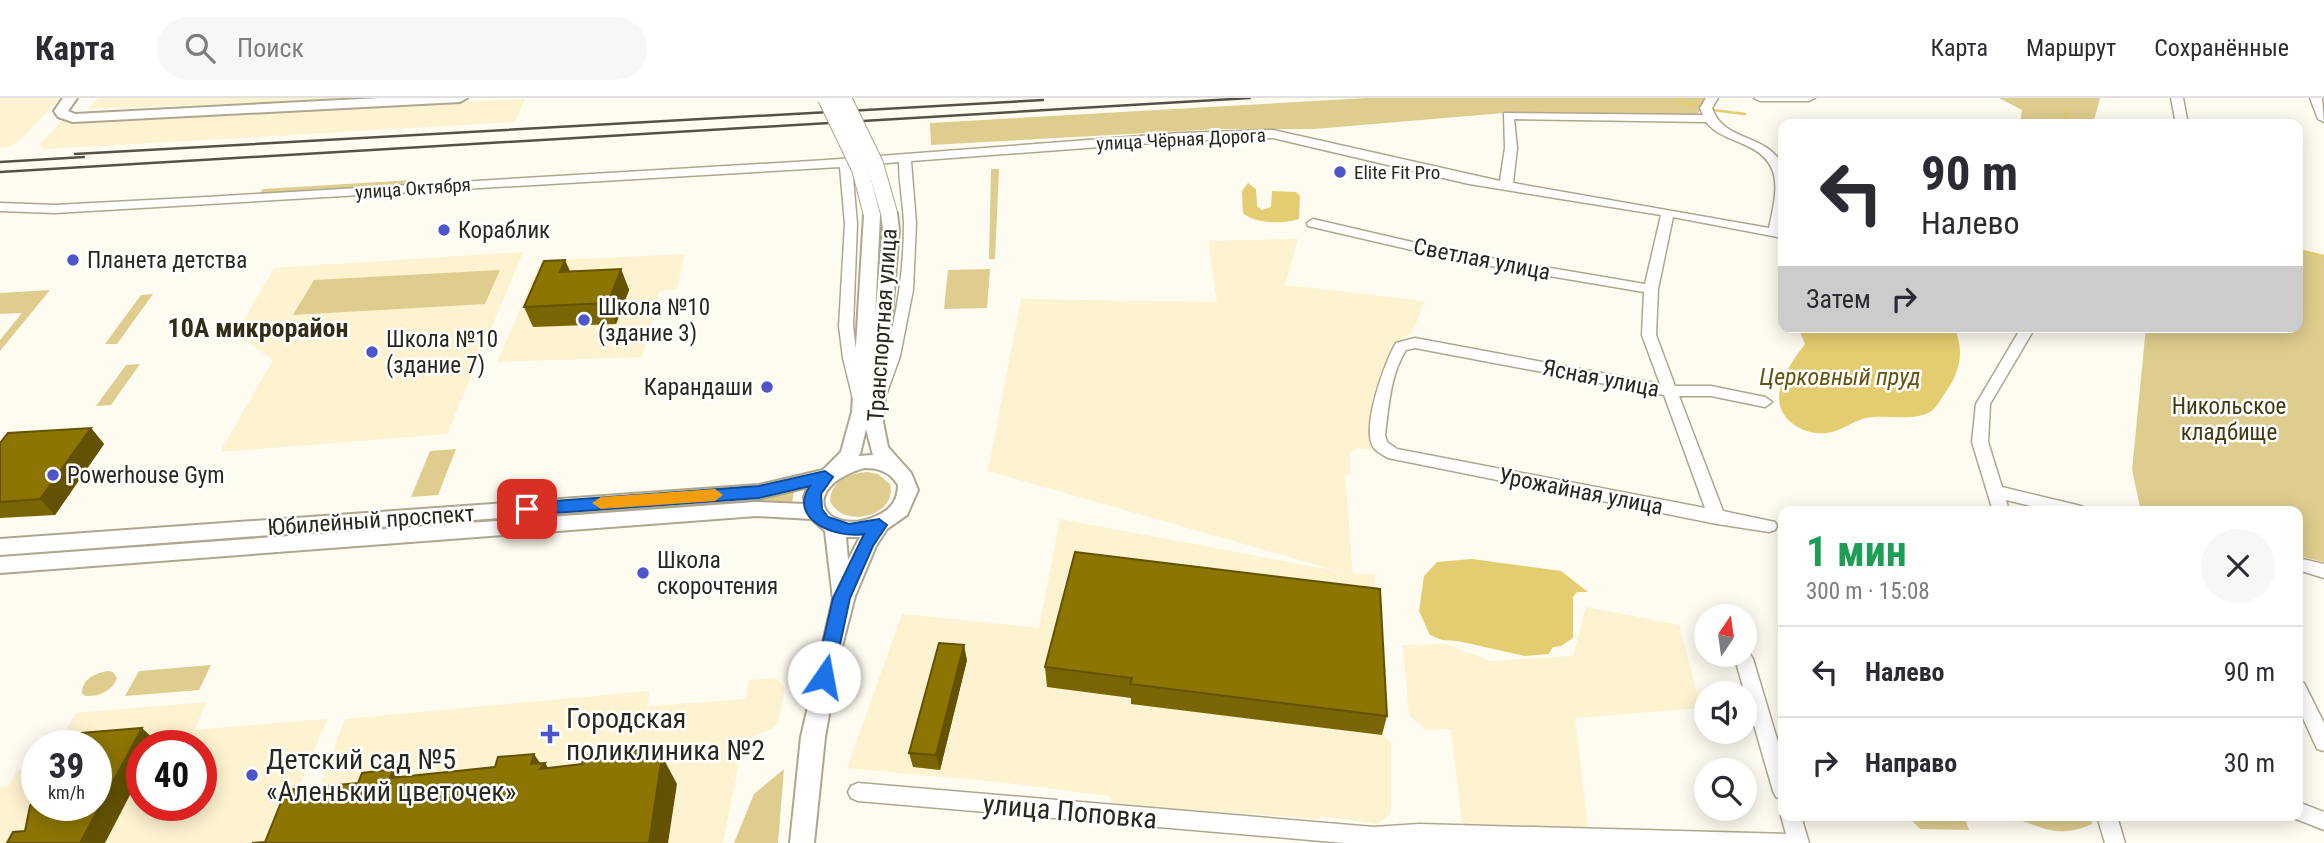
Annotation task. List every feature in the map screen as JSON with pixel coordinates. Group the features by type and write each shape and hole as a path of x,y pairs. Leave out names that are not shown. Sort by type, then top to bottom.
{"street":[{"path":"70,98 61,107 62,114 73,118 460,98"},
{"name":"Транспортная улица","path":"826,98 859,166 872,215 869,405 879,449 898,470"},
{"name":"Транспортная улица","path":"831,472 850,454 869,405 891,230 890,213 875,164 843,98"},
{"path":"1712,98 1706,108 1708,119 1723,132 1757,145 1773,157 1778,167"},
{"path":"1760,98 1809,98"},
{"path":"2177,98 2181,119"},
{"path":"2316,98 2324,120"},
{"path":"1506,186 1511,148 1508,115 1708,119"},
{"name":"улица Чёрная Дорога","path":"846,162 1180,137 1273,134 1457,177 1778,232"},
{"path":"869,405 893,364 902,329 910,225 905,157"},
{"path":"846,162 851,224 847,340 869,405"},
{"name":"улица Октября","path":"0,207 55,209 846,162"},
{"path":"1668,212 1651,289 1647,320 1649,335 1717,518"},
{"name":"Светлая улица","path":"1313,223 1455,256 1651,289"},
{"path":"1999,506 1980,442 1983,404 2025,333"},
{"name":"Ясная улица","path":"1393,454 1380,445 1377,435 1389,369 1401,346 1415,343 1670,391 1710,391 1765,402"},
{"name":"Урожайная улица","path":"1393,454 1769,526"},
{"path":"877,461 898,470 908,485 905,503 890,519 879,525 849,530 822,521 815,512 813,494 831,472 850,463 877,461"},
{"name":"Юбилейный проспект","path":"0,547 759,492 831,472"},
{"path":"1994,491 2056,506"},
{"name":"Юбилейный проспект","path":"0,565 743,510 815,512"},
{"path":"802,843 811,739 841,598 866,543 879,525"},
{"path":"835,527 841,598"},
{"path":"2303,565 2324,571"},
{"path":"1746,667 1778,773"},
{"path":"2303,699 2324,743"},
{"name":"улица Поповка","path":"858,792 1374,836 1419,834 1786,843"},
{"path":"2303,813 2324,821"},
{"path":"1792,821 1799,843"},
{"path":"2108,821 2115,843"}],"shaded area":[{"path":"0,98 60,98 23,137 10,147 0,148"},
{"path":"98,98 388,98 88,109"},
{"path":"525,99 515,122 45,149 39,145 62,121"},
{"path":"1298,239 1285,285 1425,301 1412,333 1392,344 1369,436 1373,450 1358,448 1350,453 1351,475 1345,475 1353,574 1375,574 1382,735 1391,742 1391,814 1377,824 1320,816 1319,819 1114,804 1109,796 1009,783 847,768 902,614 1039,628 1060,519 1342,572 988,471 1021,299 1217,302 1208,241"},
{"name":"Школа №10 (здание 7)","path":"523,252 447,434 220,452 273,360 236,334 274,268"},
{"name":"Школа №10 (здание 3)","path":"685,254 677,289 660,291 642,357 497,362 541,261"},
{"path":"1586,607 1679,625 1694,682 1694,709 1575,718 1588,828 1462,826 1451,729 1426,730 1409,715 1403,645 1445,644 1491,661 1573,656"},
{"path":"776,678 785,688 778,723 772,729 743,740 723,843 0,843 0,787 8,786 18,770 21,770 21,821 112,821 112,730 66,730 76,713 207,702 194,730 327,719 299,788 320,785 345,719 649,691 648,706 746,699 749,680"}],"green space":[{"path":"1367,98 1706,98 1697,116 1504,113 1314,129 1219,129 931,145 930,123"},
{"path":"1999,98 2100,98 2094,119 2021,119 2022,110"},
{"path":"991,169 999,169 995,259 989,259"},
{"path":"413,180 409,185 258,195 263,189"},
{"name":"Никольское кладбище","path":"2303,251 2324,256 2324,562 2303,557 2303,506 2140,506 2132,470 2145,333 2303,333"},
{"path":"990,269 987,308 944,309 948,270"},
{"path":"500,270 485,304 293,315 314,280"},
{"path":"50,290 0,351 0,340 22,313 0,314 0,293"},
{"path":"153,294 117,344 105,344 141,295"},
{"path":"140,364 111,405 96,406 126,365"},
{"path":"456,449 438,495 411,497 430,451"},
{"path":"868,472 878,474 890,484 890,495 886,504 878,511 857,517 837,510 830,501 838,483 848,476"},
{"path":"794,491 792,503 770,501 430,526 432,522 771,496"},
{"path":"412,524 410,528 90,552 93,547"},
{"path":"211,665 199,690 125,696 139,671"},
{"path":"108,671 113,672 117,678 108,690 95,695 85,696 82,693 84,684 90,678"},
{"path":"784,769 778,843 734,843 754,794"},
{"path":"1913,821 1966,821 1969,830 1920,829"},
{"path":"2021,821 2091,821 2092,824 2065,831"}],"water":[{"path":"1248,183 1256,189 1257,206 1262,210 1271,207 1272,191 1296,192 1300,196 1299,219 1270,222 1248,217 1243,213 1242,191"},
{"name":"Церковный пруд","path":"1800,333 1956,333 1960,355 1957,372 1949,388 1930,412 1915,417 1866,418 1823,433 1803,430 1796,426 1786,417 1781,407 1779,397 1785,375 1805,344"},
{"path":"1472,559 1561,571 1588,592 1577,592 1573,597 1573,638 1561,646 1553,647 1549,654 1525,656 1442,640 1430,635 1419,611 1424,576 1437,562"}],"building":[{"path":"565,260 560,272 621,269 608,303 524,307 544,261"},
{"path":"91,428 40,499 0,502 0,443 8,433"},
{"path":"1075,552 1380,589 1387,716 1130,684 1132,678 1045,667"},
{"path":"939,643 964,645 936,755 909,753"},
{"path":"142,728 126,730 126,758 112,784 112,730"},
{"path":"649,749 648,758 662,756 649,843 252,843 265,842 286,790 358,783 362,773 393,769 390,778 495,767 498,757 534,754 531,764 545,763 540,769 582,764 584,756"},
{"path":"27,821 92,821 80,843 7,843 13,832 25,831"}],"waterway":[{"path":"1677,100 1699,107"},
{"path":"1712,110 1745,114"},
{"path":"2064,119 2068,110"},
{"path":"2303,251 2324,256"}],"railway":[{"path":"0,172 1250,98"},
{"path":"75,154 1043,100"},
{"path":"0,162 84,157"}],"slow traffic":[{"path":"601,503 715,495"}],"place":[{"name":"Elite Fit Pro","path":"1340,172"},
{"name":"Кораблик","path":"444,230"},
{"name":"Планета детства","path":"73,260"},
{"name":"Школа №10 (здание 3)","path":"584,320"},
{"name":"Школа №10 (здание 7)","path":"372,352"},
{"name":"Карандаши","path":"767,387"},
{"name":"Powerhouse Gym","path":"53,475"},
{"name":"Школа скорочтения","path":"643,573"},
{"name":"Городская поликлиника №2","path":"550,734"},
{"name":"Детский сад №5 «Аленький цветочек»","path":"252,775"}],"district":[{"name":"10А микрорайон","path":"258,328"}],"route":[{"path":"527,509 759,492 825,477 813,494 812,503 822,521 849,530 879,525 866,543 841,598 824,677"}]}
